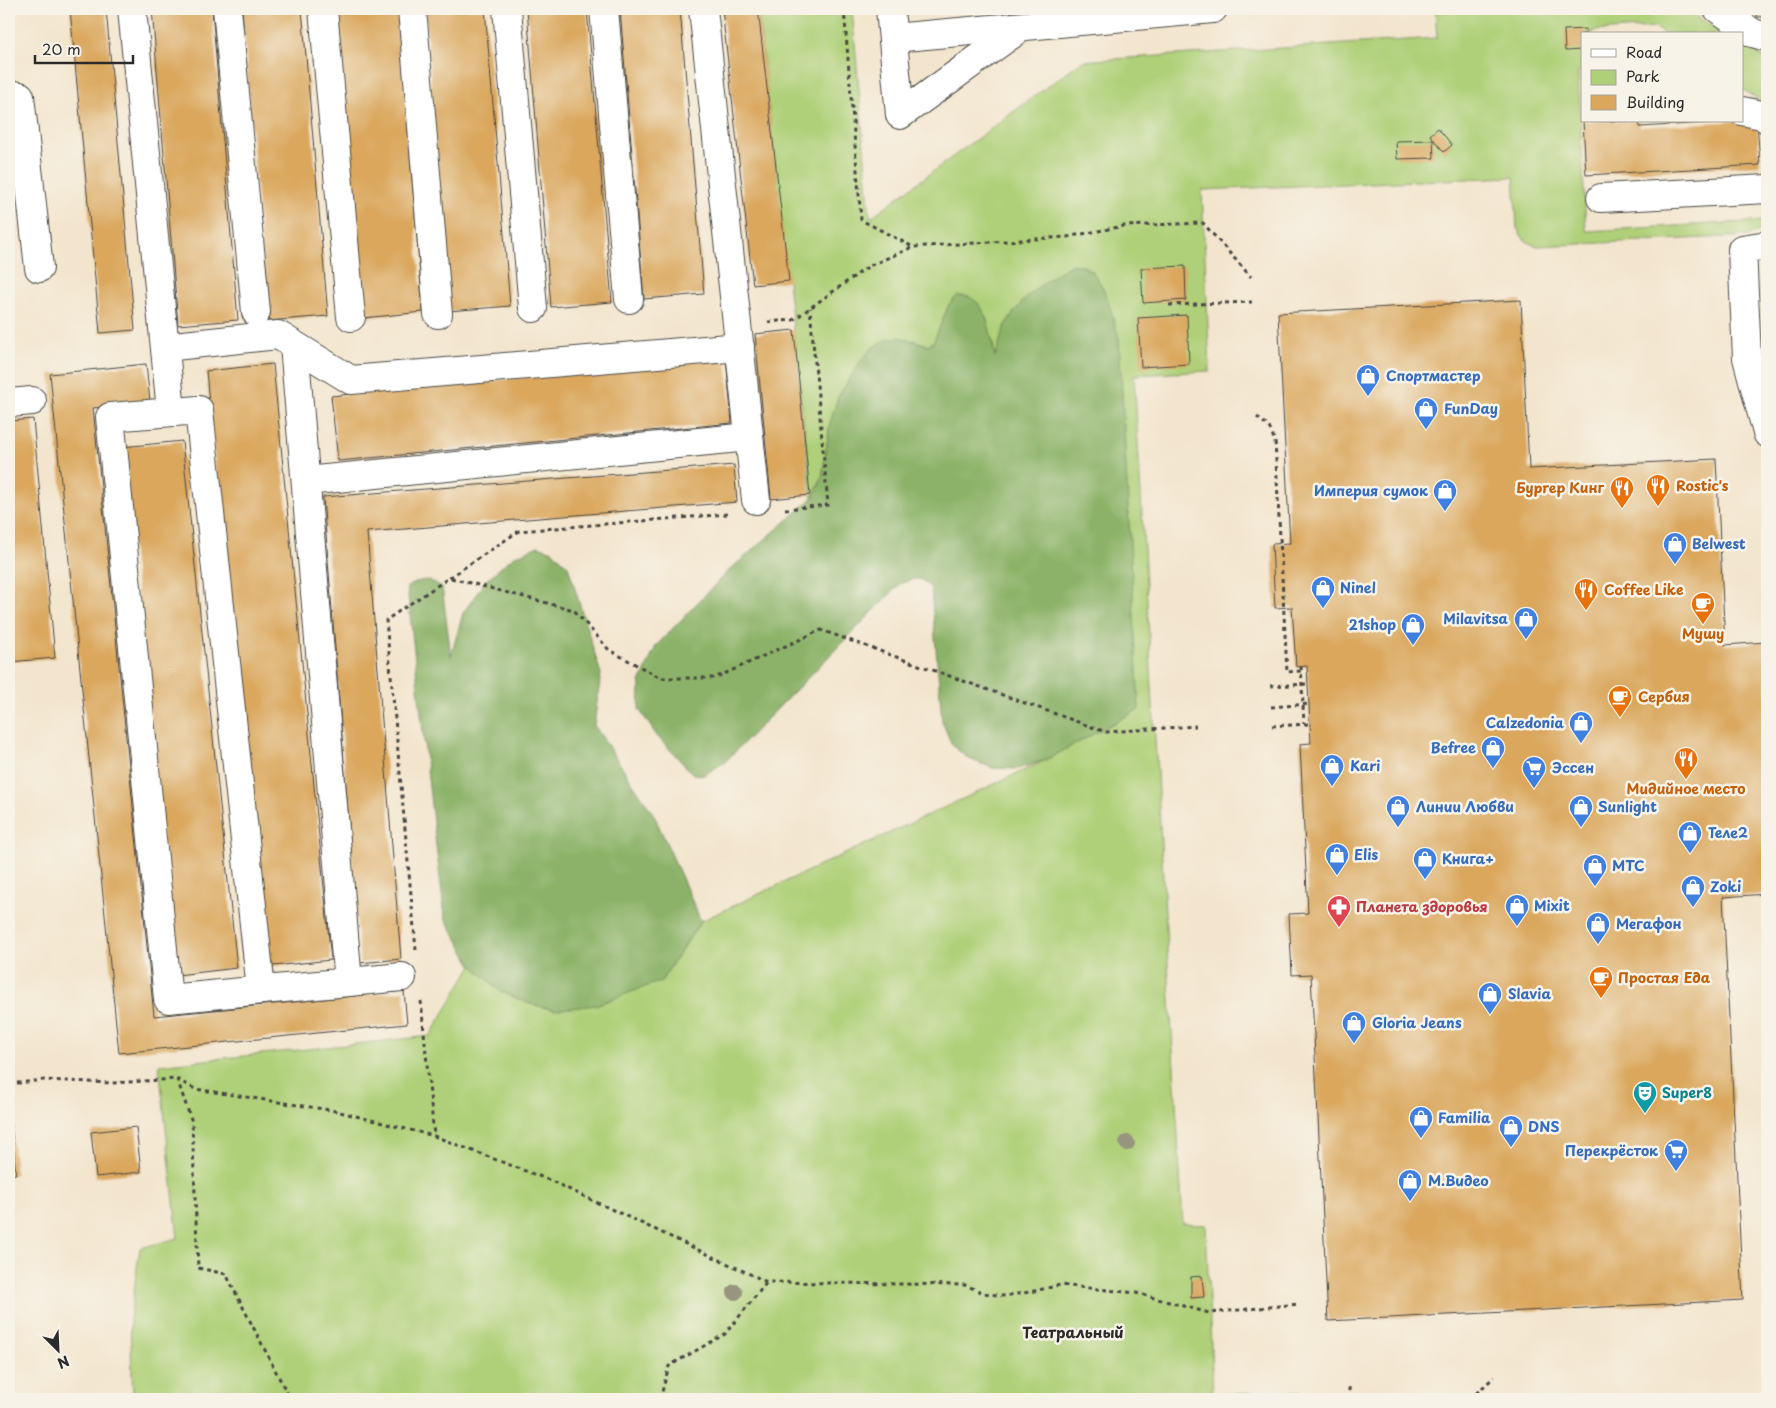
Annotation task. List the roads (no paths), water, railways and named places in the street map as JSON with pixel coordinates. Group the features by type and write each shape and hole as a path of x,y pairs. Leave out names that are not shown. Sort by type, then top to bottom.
{"lane":[{"path":"132,9 171,412"},
{"path":"227,9 256,312"},
{"path":"323,9 351,318"},
{"path":"412,9 438,314"},
{"path":"507,9 533,308"},
{"path":"604,9 629,299"},
{"path":"703,9 749,437 767,505"},
{"path":"890,9 900,114 1023,26"},
{"path":"893,38 1213,9"},
{"path":"1718,9 1753,33 1767,37"},
{"path":"9,94 20,96 39,268"},
{"path":"1744,111 1762,115 1767,119"},
{"path":"1601,198 1767,189"},
{"path":"1767,245 1742,249 1746,358 1767,433"},
{"path":"165,348 278,335 351,380 738,336"},
{"path":"294,345 348,982"},
{"path":"261,990 200,410 110,417 168,999 348,982 409,967"},
{"path":"306,481 749,437"}],"place":[{"name":"Спортмастер","path":"1368,397"},
{"name":"FunDay","path":"1426,430"},
{"name":"Rostic's","path":"1658,507"},
{"name":"Бургер Кинг","path":"1622,509"},
{"name":"Империя сумок","path":"1445,512"},
{"name":"Belwest","path":"1675,565"},
{"name":"Ninel","path":"1323,609"},
{"name":"Coffee Like","path":"1586,611"},
{"name":"Мушу","path":"1703,625"},
{"name":"Milavitsa","path":"1526,640"},
{"name":"21shop","path":"1413,646"},
{"name":"Сербия","path":"1620,718"},
{"name":"Calzedonia","path":"1581,744"},
{"name":"Befree","path":"1493,769"},
{"name":"Мидийное место","path":"1686,780"},
{"name":"Kari","path":"1332,787"},
{"name":"Эссен","path":"1534,789"},
{"name":"Линии Любви","path":"1398,828"},
{"name":"Sunlight","path":"1581,828"},
{"name":"Теле2","path":"1690,854"},
{"name":"Elis","path":"1337,876"},
{"name":"Книга+","path":"1425,880"},
{"name":"МТС","path":"1595,887"},
{"name":"Zoki","path":"1693,908"},
{"name":"Mixit","path":"1517,927"},
{"name":"Планета здоровья","path":"1339,928"},
{"name":"Мегафон","path":"1598,945"},
{"name":"Простая Еда","path":"1601,999"},
{"name":"Slavia","path":"1490,1015"},
{"name":"Gloria Jeans","path":"1354,1044"},
{"name":"Super8","path":"1645,1114"},
{"name":"Familia","path":"1421,1139"},
{"name":"DNS","path":"1511,1148"},
{"name":"Перекрёсток","path":"1676,1172"},
{"name":"М.Видео","path":"1410,1202"}],"district":[{"name":"Театральный","path":"1073,1333"}]}
